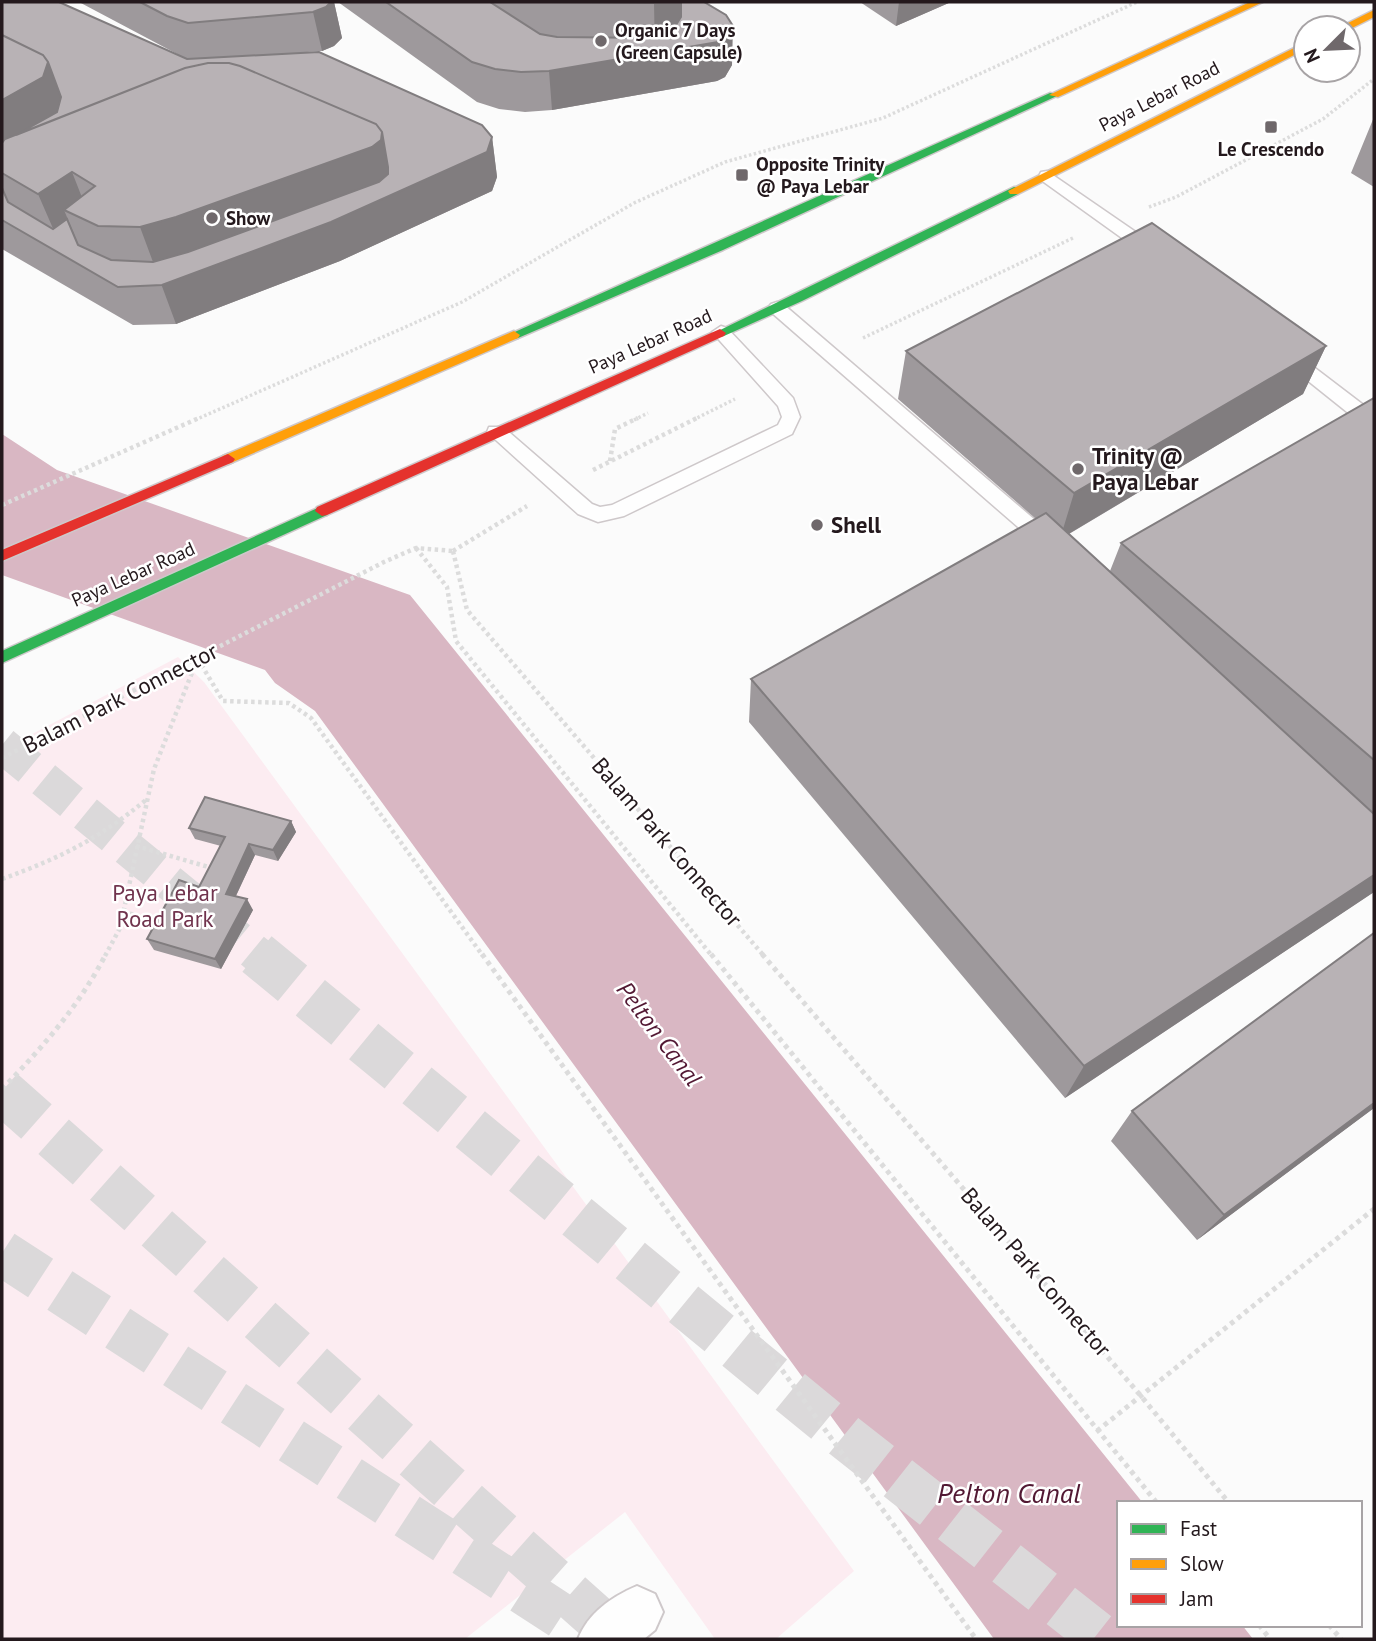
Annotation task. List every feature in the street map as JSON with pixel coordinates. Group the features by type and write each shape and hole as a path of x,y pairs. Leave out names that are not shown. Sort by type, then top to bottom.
{"main road":[{"name":"Paya Lebar Road","path":"2,556 719,247 1250,4"},
{"name":"Paya Lebar Road","path":"2,657 496,432 777,308 1048,176 1292,52"}],"lane":[{"path":"1048,176 1168,263"},
{"path":"777,308 1051,544 1059,554"},
{"path":"496,432 585,509 598,515 617,511 785,429 791,417 786,402 722,332"},
{"path":"1276,347 1374,422"}],"path":[{"path":"2,505 462,302 634,203 724,162 883,118 1137,2"},
{"path":"653,411 615,429 610,461 768,383"},
{"path":"416,548 447,587 456,641 1155,1501"},
{"name":"Balam Park Connector","path":"2,758 335,586 416,548 453,551 467,610 1141,1396 1227,1501"},
{"path":"2,1089 44,1046 88,988 120,928 154,769 198,659"},
{"path":"198,659 223,701 289,703 311,718 976,1639"},
{"path":"2,879 55,860 117,824 147,799"},
{"path":"136,846 220,871"},
{"path":"122,912 168,923"},
{"path":"1097,1431 1374,1209"}],"green space":[{"name":"Paya Lebar Road Park","path":"178,657 204,682 854,1571 776,1639 715,1639 625,1512 465,1639 2,1639 2,750"}],"water":[{"name":"Pelton Canal","path":"2,434 57,470 410,595 1141,1501 1117,1501 1117,1627 1244,1627 1253,1639 994,1639 315,711 275,683 265,670 2,575"}],"building":[{"path":"2,2 59,2 187,59 319,52 482,125 492,137 487,152 331,222 162,285 118,287 2,220 2,188 8,202 53,229 67,219 78,245 111,260 153,262 188,252 379,182 388,174 382,132 376,124 240,66 208,63 185,68 16,135 57,112 61,97 43,55 2,35"},
{"path":"140,2 331,2 313,12 188,23"},
{"path":"386,2 490,2 540,34 557,37 655,38 674,28 681,17 681,2 704,2 726,15 733,26 726,37 718,42 549,71 521,72 495,69 472,62"},
{"path":"550,2 657,2 654,3"},
{"path":"2,35 43,55 48,62 43,77 2,100"},
{"path":"208,63 240,66 376,124 382,132 381,140 372,147 176,217 140,227 98,226 64,210 95,186 72,172 38,194 2,173 2,143 5,139 185,68"},
{"name":"Trinity @ Paya Lebar","path":"1152,223 1326,346 1074,493 906,351"},
{"path":"1374,398 1374,760 1121,543"},
{"path":"1046,513 1374,814 1374,875 1084,1066 751,679"},
{"path":"205,797 291,821 273,850 249,844 226,894 247,899 215,959 147,939 179,880 199,887 225,837 189,828"},
{"path":"1374,933 1374,1103 1224,1215 1132,1111"}],"tunnel":[{"path":"2,745 259,956"},
{"path":"257,954 844,1436 1103,1639"},
{"path":"2,1091 620,1639"},
{"path":"2,1253 575,1625"}],"traffic: fast":[{"path":"514,335 719,247 1054,95"},
{"path":"720,333 798,298 1014,191"},
{"path":"2,657 322,511"}],"traffic: slow":[{"path":"1054,95 1258,2"},
{"path":"1362,19 1374,13"},
{"path":"1014,191 1292,52"},
{"path":"228,459 514,335"}],"traffic: jam":[{"path":"322,511 720,333"},
{"path":"2,556 228,459"}],"place":[{"name":"Organic 7 Days (Green Capsule)","path":"601,41"},
{"name":"Le Crescendo","path":"1271,127"},
{"name":"Opposite Trinity @ Paya Lebar","path":"742,175"},
{"name":"Show","path":"212,218"},
{"name":"Trinity @ Paya Lebar","path":"1078,469"},
{"name":"Shell","path":"817,525"}]}
